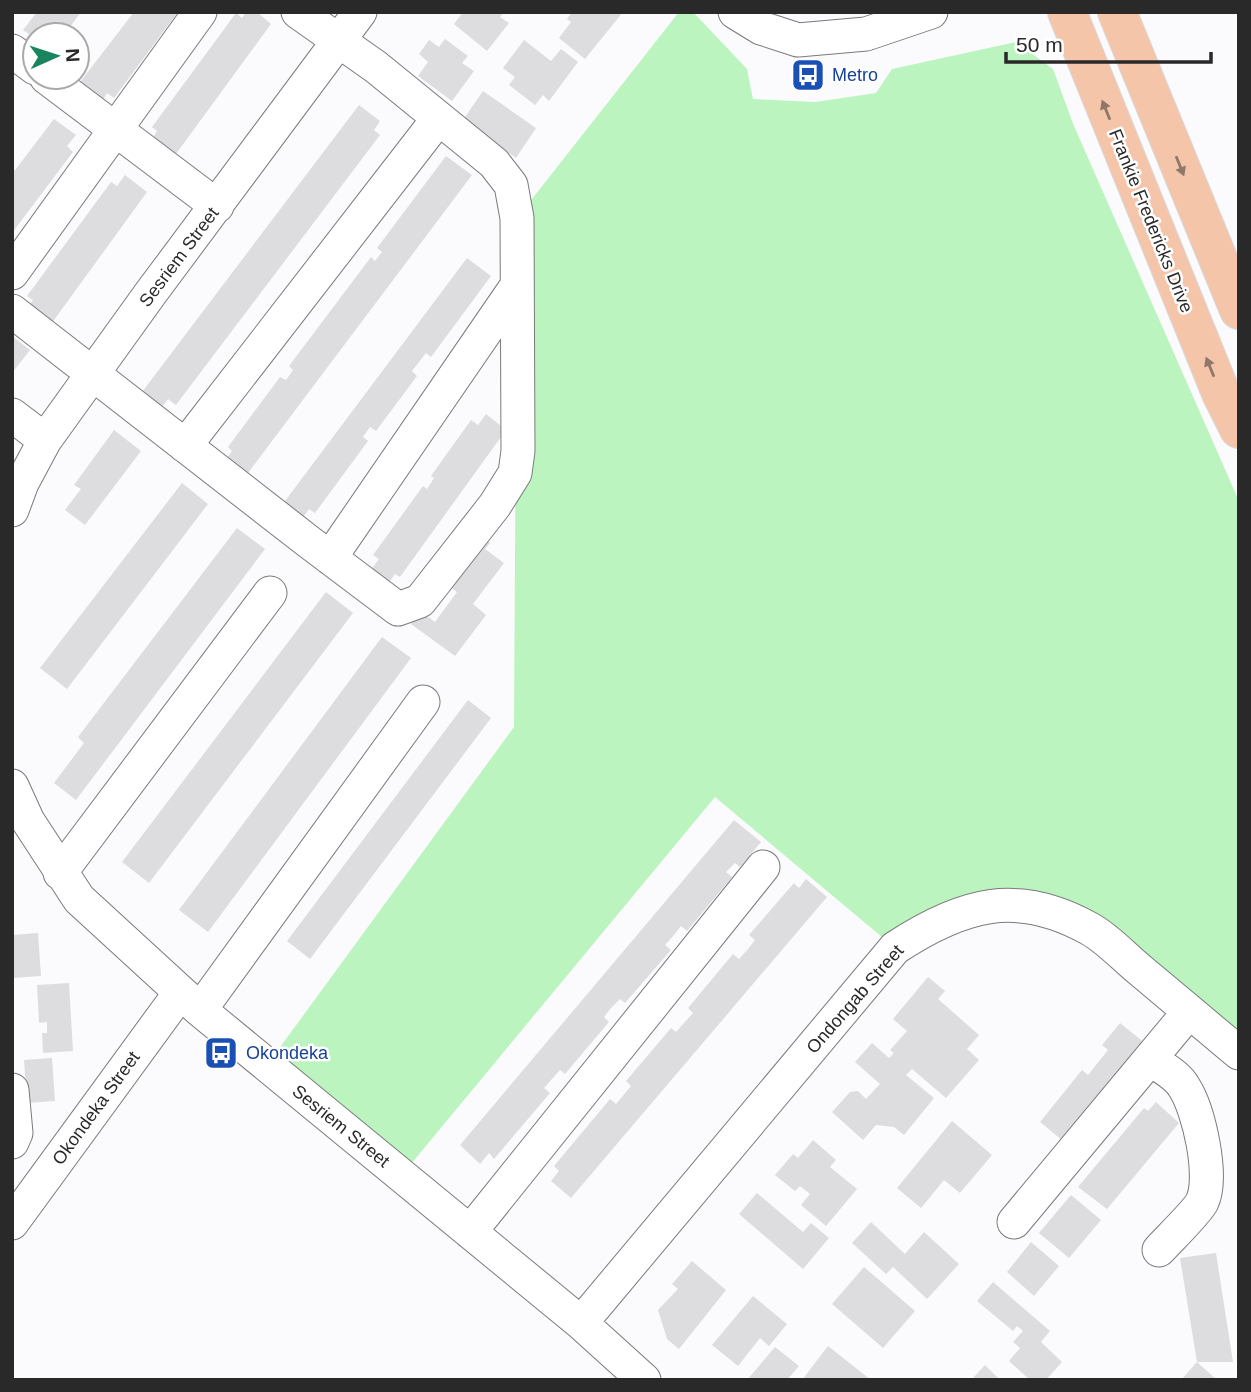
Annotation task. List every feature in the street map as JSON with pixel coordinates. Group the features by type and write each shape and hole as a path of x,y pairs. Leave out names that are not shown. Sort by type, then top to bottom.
{"main road":[{"name":"Frankie Fredericks Drive","path":"1067,12 1221,393 1239,429"},
{"path":"1117,12 1239,310"}],"street":[{"path":"12,273 200,12"},
{"path":"12,311 398,609 419,601 495,505 515,473 518,451 517,218 511,185 494,163 376,67 298,12"},
{"name":"Sesriem Street","path":"16,491 45,440 360,12"},
{"path":"735,12 761,27 798,40 866,34 931,12"},
{"path":"65,91 217,206"},
{"path":"185,446 438,119"},
{"path":"330,558 516,287"},
{"path":"12,415 45,440"},
{"path":"60,873 270,593"},
{"name":"Okondeka Street","path":"13,1221 190,1002 423,702"},
{"name":"Sesriem Street","path":"12,786 28,821 79,900 190,1002 581,1323 644,1380"},
{"path":"470,1233 763,867"},
{"name":"Ondongab Street","path":"581,1323 895,947 922,930 966,911 1011,904 1048,909 1092,930 1239,1053"},
{"path":"1014,1222 1189,1012"},
{"path":"1152,1059 1183,1084 1198,1115 1205,1152 1206,1176 1203,1201 1159,1250"},
{"path":"12,1090 16,1133 12,1142"}],"green space":[{"path":"679,12 693,12 747,69 753,99 815,102 876,93 892,69 1016,42 1053,69 1074,126 1239,501 1239,1053 1092,930 1011,904 895,948 715,797 401,1176 267,1065 514,727 517,218"}],"building":[{"path":"37,12 81,12 74,21 30,21"},
{"path":"134,12 178,12 114,98 107,93 101,104 84,91 91,91 91,68"},
{"path":"246,12 257,12 271,24 173,158 151,141 157,131 152,127 236,13 242,18"},
{"path":"463,12 504,12 500,17 509,23 487,51 454,24"},
{"path":"572,12 623,12 585,59 559,38 571,22 567,19"},
{"path":"445,39 468,56 462,63 474,71 452,101 418,76 428,62 419,54 429,40 439,47"},
{"path":"524,40 551,61 561,49 578,62 549,101 543,95 535,105 509,85 515,77 503,68"},
{"path":"483,91 536,128 516,158 463,120"},
{"path":"359,105 380,121 374,130 380,135 176,405 168,399 162,407 142,392"},
{"path":"54,119 76,135 67,146 73,152 12,233 12,174"},
{"path":"446,156 472,175 245,477 225,461 232,451 228,447 280,377 286,380 293,370 289,366 371,257 375,261 382,252 377,248"},
{"path":"125,175 147,192 49,327 26,310 33,300 27,296 111,182 117,186"},
{"path":"467,258 491,276 431,357 426,353 412,371 417,376 376,431 370,427 363,437 368,441 315,513 309,509 301,520 282,505"},
{"path":"12,336 30,350 12,373"},
{"path":"486,414 506,430 400,577 395,574 388,584 370,571 379,559 373,555 423,486 427,489 434,478 431,476 471,420 478,425"},
{"path":"114,430 141,451 85,525 65,510 81,489 74,485"},
{"path":"182,483 208,504 67,689 40,668"},
{"path":"237,528 265,549 76,800 54,783 84,743 78,737"},
{"path":"478,534 490,543 485,549 504,563 473,604 486,615 455,656 411,624 420,611 435,622 457,592 443,582"},
{"path":"326,592 353,613 149,883 122,862"},
{"path":"382,637 411,658 208,932 179,910"},
{"path":"468,700 491,718 310,959 287,941"},
{"path":"734,820 761,842 740,867 735,863 726,872 732,877 687,931 681,926 665,945 671,950 625,1003 620,999 611,1008 604,1017 609,1022 565,1074 560,1070 544,1088 550,1093 494,1159 489,1153 480,1164 460,1145"},
{"path":"806,879 827,897 571,1198 551,1181 559,1171 554,1166 610,1099 616,1104 631,1086 626,1081 671,1028 676,1032 693,1013 688,1008 733,954 739,959 748,949 755,940 749,935 794,883 799,888"},
{"path":"38,933 41,976 13,978 12,935"},
{"path":"928,977 945,991 938,999 979,1035 967,1049 979,1060 946,1098 912,1069 906,1075 934,1098 904,1135 894,1127 876,1125 863,1140 832,1112 850,1092 858,1091 866,1099 880,1084 855,1062 872,1043 889,1058 894,1053 890,1050 907,1031 893,1019"},
{"path":"69,983 73,1051 43,1053 42,1033 47,1033 47,1022 39,1023 37,985"},
{"path":"1120,1023 1152,1049 1068,1145 1040,1122 1082,1070 1088,1075 1108,1050 1102,1045"},
{"path":"52,1058 55,1101 27,1103 24,1060"},
{"path":"1156,1102 1179,1123 1107,1209 1078,1187 1144,1108 1148,1111"},
{"path":"952,1121 992,1155 960,1193 944,1180 921,1208 897,1188"},
{"path":"813,1140 836,1160 830,1167 857,1189 826,1226 801,1205 810,1194 800,1186 795,1191 775,1175 793,1154 798,1158"},
{"path":"757,1193 803,1232 811,1223 829,1238 803,1269 739,1214"},
{"path":"1071,1195 1101,1220 1069,1258 1039,1233"},
{"path":"871,1222 905,1254 924,1232 959,1264 927,1299 893,1267 886,1274 852,1243"},
{"path":"1031,1242 1059,1266 1034,1296 1007,1272"},
{"path":"1216,1253 1233,1362 1197,1362 1180,1258"},
{"path":"692,1261 726,1290 679,1349 667,1339 658,1310 678,1289 672,1284"},
{"path":"864,1267 915,1311 883,1348 832,1304"},
{"path":"993,1282 1050,1331 1041,1342 1062,1362 1046,1380 1030,1380 1009,1361 1020,1348 1013,1342 1023,1331 1017,1326 1013,1331 977,1301"},
{"path":"753,1296 787,1324 769,1346 760,1338 738,1366 712,1345"},
{"path":"828,1346 871,1380 802,1380"},
{"path":"775,1347 799,1366 787,1380 747,1380"},
{"path":"1197,1362 1217,1380 1181,1380"},
{"path":"985,1365 1000,1380 973,1378"}],"place":[{"name":"Metro","path":"808,75"},
{"name":"Okondeka","path":"221,1053"}]}
